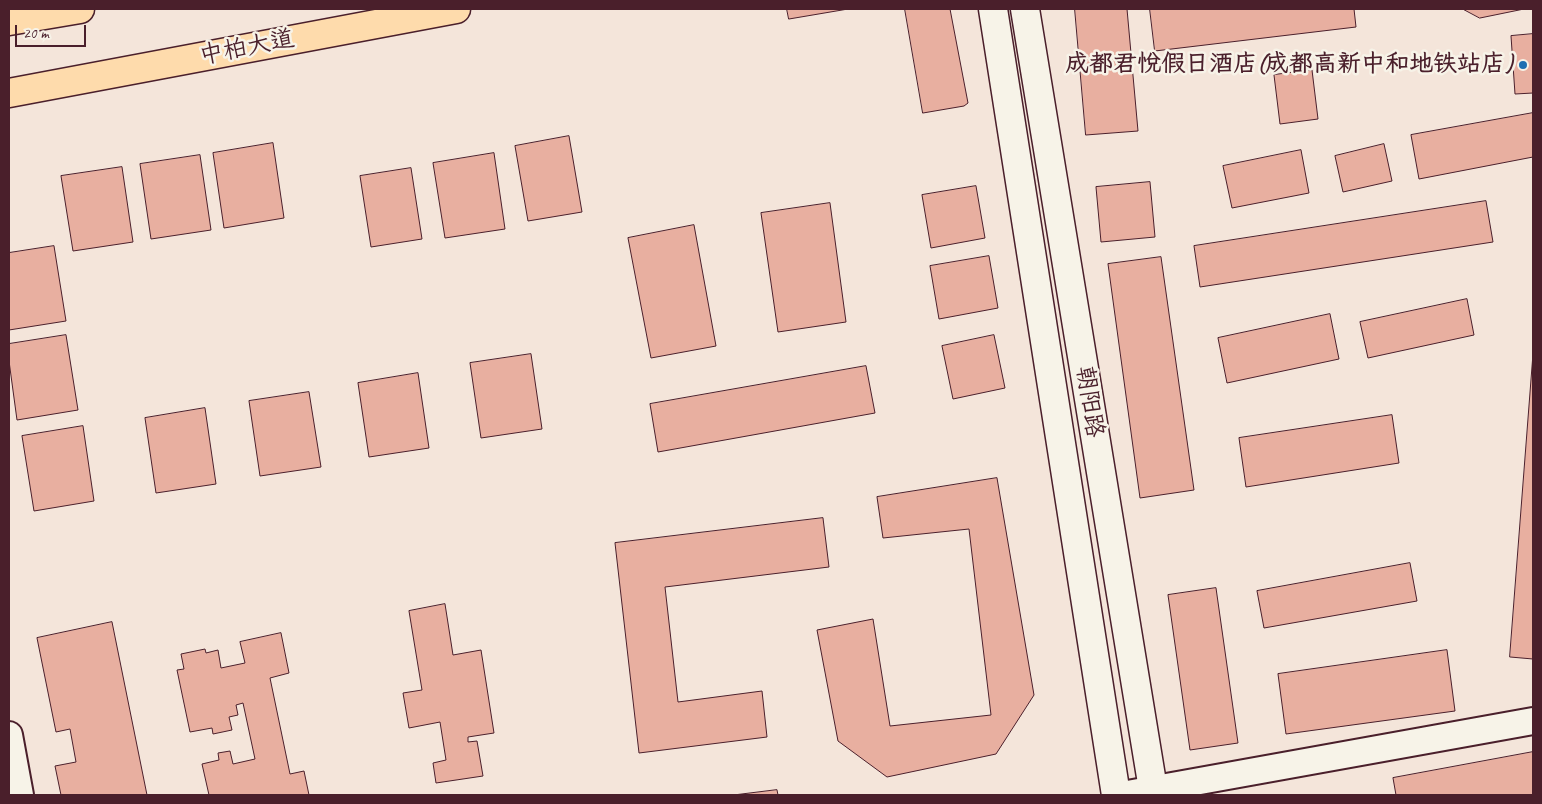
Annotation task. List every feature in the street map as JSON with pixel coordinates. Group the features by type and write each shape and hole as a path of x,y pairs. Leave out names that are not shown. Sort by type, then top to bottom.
{"main road":[{"path":"9,21 80,9"},
{"name":"中柏大道","path":"9,93 456,9"},
{"name":"朝阳路","path":"993,9 1116,795"},
{"name":"朝阳路","path":"1025,9 1154,792"}],"street":[{"path":"1122,795 1154,792 1533,721"},
{"path":"10,751 20,795"}],"building":[{"path":"787,9 848,9 789,19"},
{"path":"905,9 950,9 968,103 964,106 923,113"},
{"path":"1075,9 1127,9 1138,131 1086,135"},
{"path":"1150,9 1354,9 1356,27 1155,51"},
{"path":"1463,9 1524,9 1480,18"},
{"name":"成都君悦假日酒店(成都高新中和地铁站店)","path":"1533,34 1533,93 1515,94 1511,36"},
{"path":"1312,70 1318,119 1280,124 1274,75"},
{"path":"1533,113 1533,157 1419,179 1411,135"},
{"path":"569,136 582,212 528,221 515,146"},
{"path":"273,143 284,218 224,228 213,153"},
{"path":"1384,144 1392,181 1343,192 1335,156"},
{"path":"1301,150 1309,193 1232,208 1223,166"},
{"path":"494,153 505,229 445,238 433,163"},
{"path":"200,155 211,230 151,239 140,164"},
{"path":"122,167 133,242 73,251 61,176"},
{"path":"411,168 422,239 371,247 360,176"},
{"path":"1150,182 1155,237 1101,242 1096,187"},
{"path":"976,186 985,238 931,248 922,195"},
{"path":"1486,201 1493,242 1200,287 1194,246"},
{"path":"830,203 846,322 778,332 761,213"},
{"path":"694,225 716,346 651,358 628,238"},
{"path":"54,246 66,321 9,330 9,253"},
{"path":"989,256 998,308 939,319 930,266"},
{"path":"1161,257 1194,490 1140,498 1108,264"},
{"path":"1467,299 1474,335 1368,358 1360,322"},
{"path":"1330,314 1339,359 1227,383 1218,338"},
{"path":"66,335 78,410 17,420 9,361 9,344"},
{"path":"994,335 1005,388 953,399 942,346"},
{"path":"531,354 542,429 481,438 470,363"},
{"path":"1533,354 1533,659 1510,657"},
{"path":"866,366 875,413 658,452 650,404"},
{"path":"418,373 429,448 369,457 358,383"},
{"path":"309,392 321,467 260,476 249,401"},
{"path":"205,408 216,484 156,493 145,418"},
{"path":"1392,415 1399,463 1246,487 1239,438"},
{"path":"83,426 94,501 34,511 22,436"},
{"path":"997,478 1034,695 996,754 887,777 838,741 817,630 873,619 890,726 991,715 969,529 883,538 877,497"},
{"path":"823,518 829,567 665,587 678,702 762,691 767,737 639,753 615,543"},
{"path":"1410,563 1417,601 1264,628 1257,591"},
{"path":"1216,588 1238,743 1190,750 1168,595"},
{"path":"445,604 453,655 481,650 494,733 468,737 468,742 477,741 483,776 436,783 433,763 446,760 440,722 409,728 403,693 422,690 409,611"},
{"path":"112,622 147,795 61,795 55,766 76,762 70,729 56,732 37,638"},
{"path":"281,633 289,673 270,678 290,774 304,771 309,795 209,795 202,764 219,760 218,753 230,751 233,764 255,759 243,703 236,705 238,715 229,717 232,730 213,734 212,728 190,732 177,670 184,669 181,654 205,649 206,653 218,650 221,668 245,663 240,642"},
{"path":"1447,650 1455,711 1286,734 1278,674"},
{"path":"1533,752 1533,795 1396,795 1393,778"},
{"path":"777,790 778,795 734,795"}],"place":[{"name":"成都君悦假日酒店(成都高新中和地铁站店)","path":"1523,65"}]}
